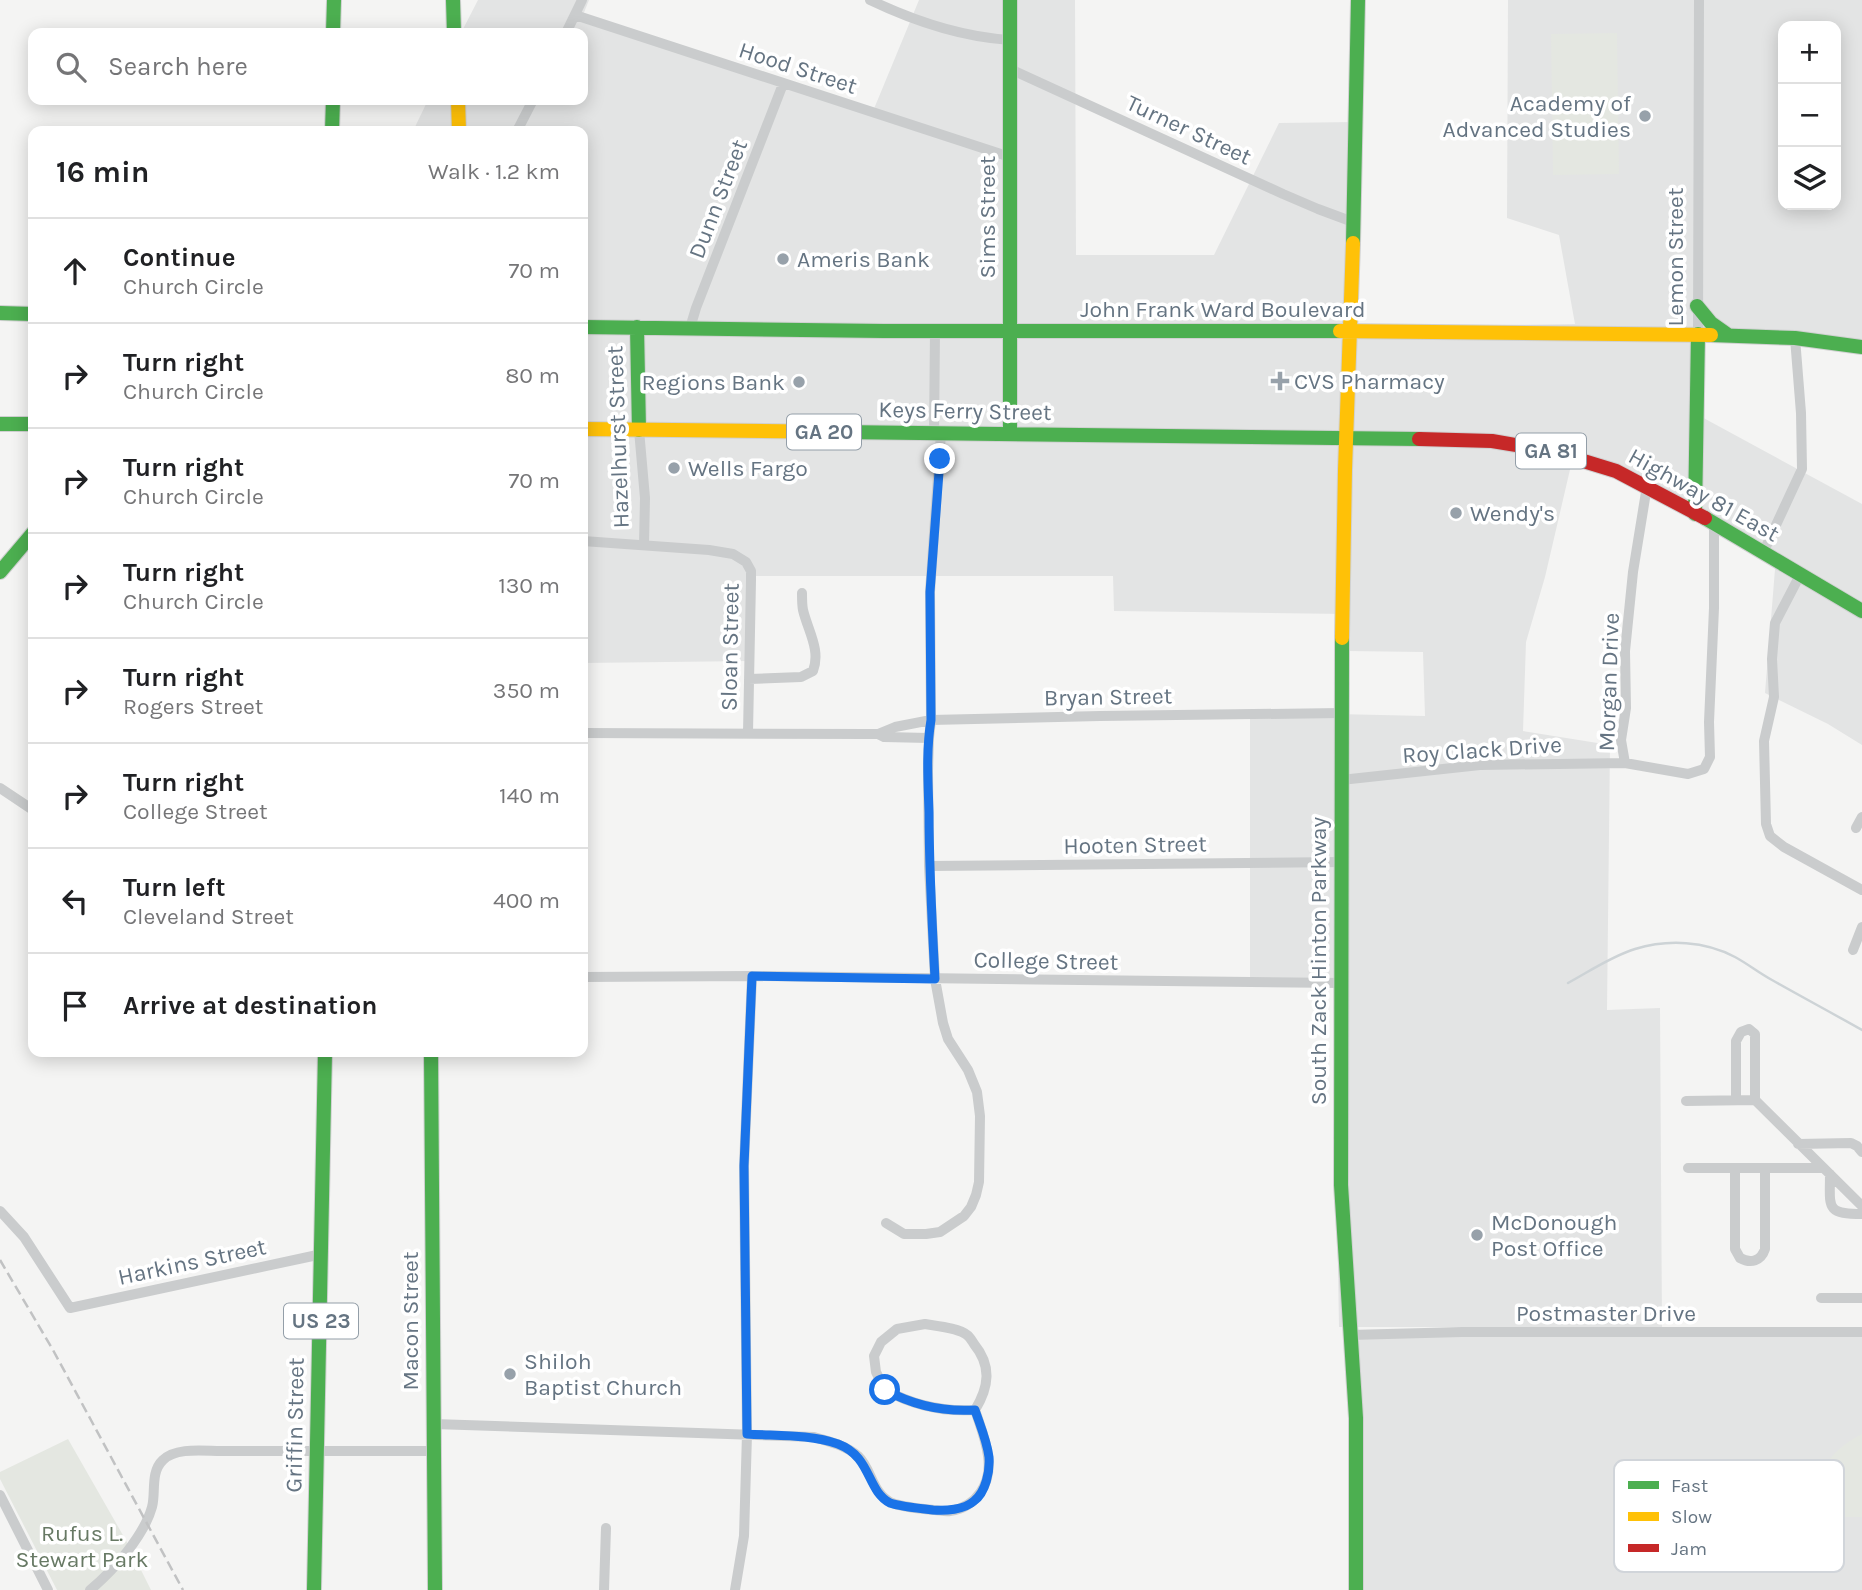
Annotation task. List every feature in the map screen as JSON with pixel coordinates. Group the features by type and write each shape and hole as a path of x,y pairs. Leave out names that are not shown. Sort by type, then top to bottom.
{"main road":[{"path":"333,28 334,0"},
{"path":"453,0 454,28"},
{"name":"Sims Street","path":"1010,0 1010,434"},
{"name":"South Zack Hinton Parkway","path":"1356,1590 1356,1419 1341,1185 1341,713 1358,0"},
{"path":"332,126 333,105"},
{"path":"458,105 459,126"},
{"path":"1697,306 1712,323 1728,335"},
{"path":"0,313 28,314"},
{"name":"John Frank Ward Boulevard","path":"588,327 1698,334 1795,338 1862,347"},
{"name":"Hazelhurst Street","path":"637,327 639,430"},
{"name":"Lemon Street","path":"1695,514 1698,334"},
{"path":"0,424 28,425"},
{"name":"Keys Ferry Street","path":"588,429 1347,438"},
{"name":"Highway 81 East","path":"1347,438 1453,439 1510,443 1574,457 1616,471 1714,523 1862,611"},
{"path":"0,572 28,539"},
{"name":"Griffin Street","path":"314,1590 325,1057"},
{"name":"Macon Street","path":"431,1057 435,1590"}],"street":[{"path":"568,28 582,0"},
{"path":"870,0 918,21 986,39 1010,40"},
{"name":"Lemon Street","path":"1698,334 1699,0"},
{"name":"Hood Street","path":"575,15 1010,157"},
{"name":"Turner Street","path":"1010,69 1295,199 1353,222"},
{"name":"Dunn Street","path":"690,328 783,84"},
{"path":"520,126 530,105"},
{"path":"886,1223 904,1234 940,1232 964,1216 971,1207 979,1182 980,1116 977,1092 968,1070 948,1039 943,1023 935,979 929,866 930,592 938,433 935,331"},
{"path":"1763,553 1802,469 1795,338"},
{"name":"Hazelhurst Street","path":"639,430 645,498 644,544"},
{"name":"Morgan Drive","path":"1647,486 1633,572 1625,651 1626,708 1621,740 1625,763 1688,774 1704,769 1710,757 1714,523"},
{"name":"Sloan Street","path":"588,541 719,551 733,554 746,562 751,571 748,733"},
{"path":"1800,575 1775,623 1772,659 1774,697 1764,741 1767,829 1770,836 1784,847 1862,890"},
{"path":"749,678 801,677 813,671 816,654 803,610 802,593"},
{"name":"Bryan Street","path":"588,733 877,734 895,727 931,720 1341,713"},
{"name":"Bryan Street","path":"877,734 884,737 929,737"},
{"name":"Roy Clack Drive","path":"1341,780 1480,765 1625,763"},
{"path":"0,788 28,807"},
{"path":"1856,828 1862,817"},
{"name":"Hooten Street","path":"929,866 1341,862"},
{"path":"1853,950 1862,927"},
{"path":"735,1590 744,1536 747,1434 744,1166 752,976"},
{"name":"College Street","path":"588,977 752,976 1341,983"},
{"path":"1736,1100 1735,1042 1740,1033 1749,1029 1755,1034 1755,1100 1862,1206"},
{"path":"1686,1101 1755,1100"},
{"path":"1798,1144 1849,1143 1856,1145 1862,1152"},
{"path":"1688,1168 1826,1171"},
{"path":"1735,1168 1735,1247 1739,1257 1749,1261 1760,1258 1765,1248 1765,1168"},
{"path":"1826,1171 1833,1209 1840,1214 1862,1214"},
{"name":"Harkins Street","path":"0,1211 24,1237 69,1308 322,1254"},
{"path":"1821,1298 1862,1298"},
{"path":"434,1424 814,1437 841,1445 859,1458 875,1488 891,1503 925,1510 950,1511 974,1502 986,1483 989,1458 975,1410 988,1376 983,1355 967,1334 942,1326 925,1324 897,1329 881,1342 874,1356 876,1371 885,1390 914,1403 953,1411 975,1410"},
{"name":"Postmaster Drive","path":"1350,1335 1462,1332 1862,1332"},
{"path":"90,1590 113,1568 132,1544 152,1507 158,1466 165,1458 177,1453 434,1451"},
{"path":"0,1496 5,1516 48,1590"},
{"path":"604,1590 606,1528"}],"shaded area":[{"path":"478,0 589,0 583,15 871,116 919,0 1075,0 1076,255 1214,255 1279,123 1355,122 1349,327 1575,324 1559,235 1507,218 1508,0 1862,0 1862,340 1698,334 1698,415 1862,504 1862,745 1828,724 1765,693 1776,557 1688,505 1572,461 1545,577 1526,642 1523,731 1610,745 1607,1010 1660,1008 1662,1327 1339,1327 1333,982 1250,983 1250,712 1425,716 1423,652 1348,651 1346,614 1114,611 1113,576 752,576 751,661 588,663 588,126 415,126 426,105 588,105 588,28 464,28"},
{"path":"1862,1333 1862,1590 1356,1590 1350,1335"}],"green space":[{"path":"1617,33 1619,174 1553,175 1551,34"},
{"path":"1862,1434 1862,1517 1844,1517 1844,1460 1829,1460 1849,1441"},
{"name":"Rufus L. Stewart Park","path":"68,1439 151,1590 57,1590 0,1479 0,1472"}],"waterway":[{"path":"1568,983 1635,949 1673,943 1699,945 1735,957 1862,1030"}],"railway":[{"path":"0,1260 53,1350 183,1590"}],"traffic: fast":[{"path":"333,28 334,0"},
{"path":"453,0 454,28"},
{"path":"1010,0 1010,434"},
{"path":"1353,243 1358,0"},
{"path":"332,126 333,105"},
{"path":"1697,306 1711,323 1728,335"},
{"path":"0,313 28,314"},
{"path":"588,327 883,331 1340,331"},
{"path":"637,327 639,430"},
{"path":"1695,514 1698,334"},
{"path":"1711,335 1795,338 1862,347"},
{"path":"0,424 28,424"},
{"path":"840,432 1419,439"},
{"path":"1705,518 1862,611"},
{"path":"0,572 28,539"},
{"path":"1342,638 1341,1185 1356,1418 1356,1590"},
{"path":"314,1590 325,1057"},
{"path":"431,1057 435,1590"}],"traffic: slow":[{"path":"458,105 459,126"},
{"path":"1342,638 1353,243"},
{"path":"1340,331 1711,335"},
{"path":"588,429 840,432"}],"traffic: jam":[{"path":"1419,439 1492,441 1551,451 1616,471 1705,518"}],"place":[{"name":"Academy of Advanced Studies","path":"1645,116"},
{"name":"Ameris Bank","path":"783,259"},
{"name":"CVS Pharmacy","path":"1280,381"},
{"name":"Regions Bank","path":"799,382"},
{"name":"Wells Fargo","path":"674,468"},
{"name":"Wendy's","path":"1456,513"},
{"name":"McDonough Post Office","path":"1477,1235"},
{"name":"Shiloh Baptist Church","path":"510,1374"}],"route":[{"path":"885,1390 914,1403 953,1411 975,1410 989,1458 986,1483 974,1502 950,1511 925,1510 891,1503 875,1488 859,1458 841,1445 814,1437 747,1434 744,1166 752,976 935,979 929,866 928,771 931,720 930,592 940,459"}]}
